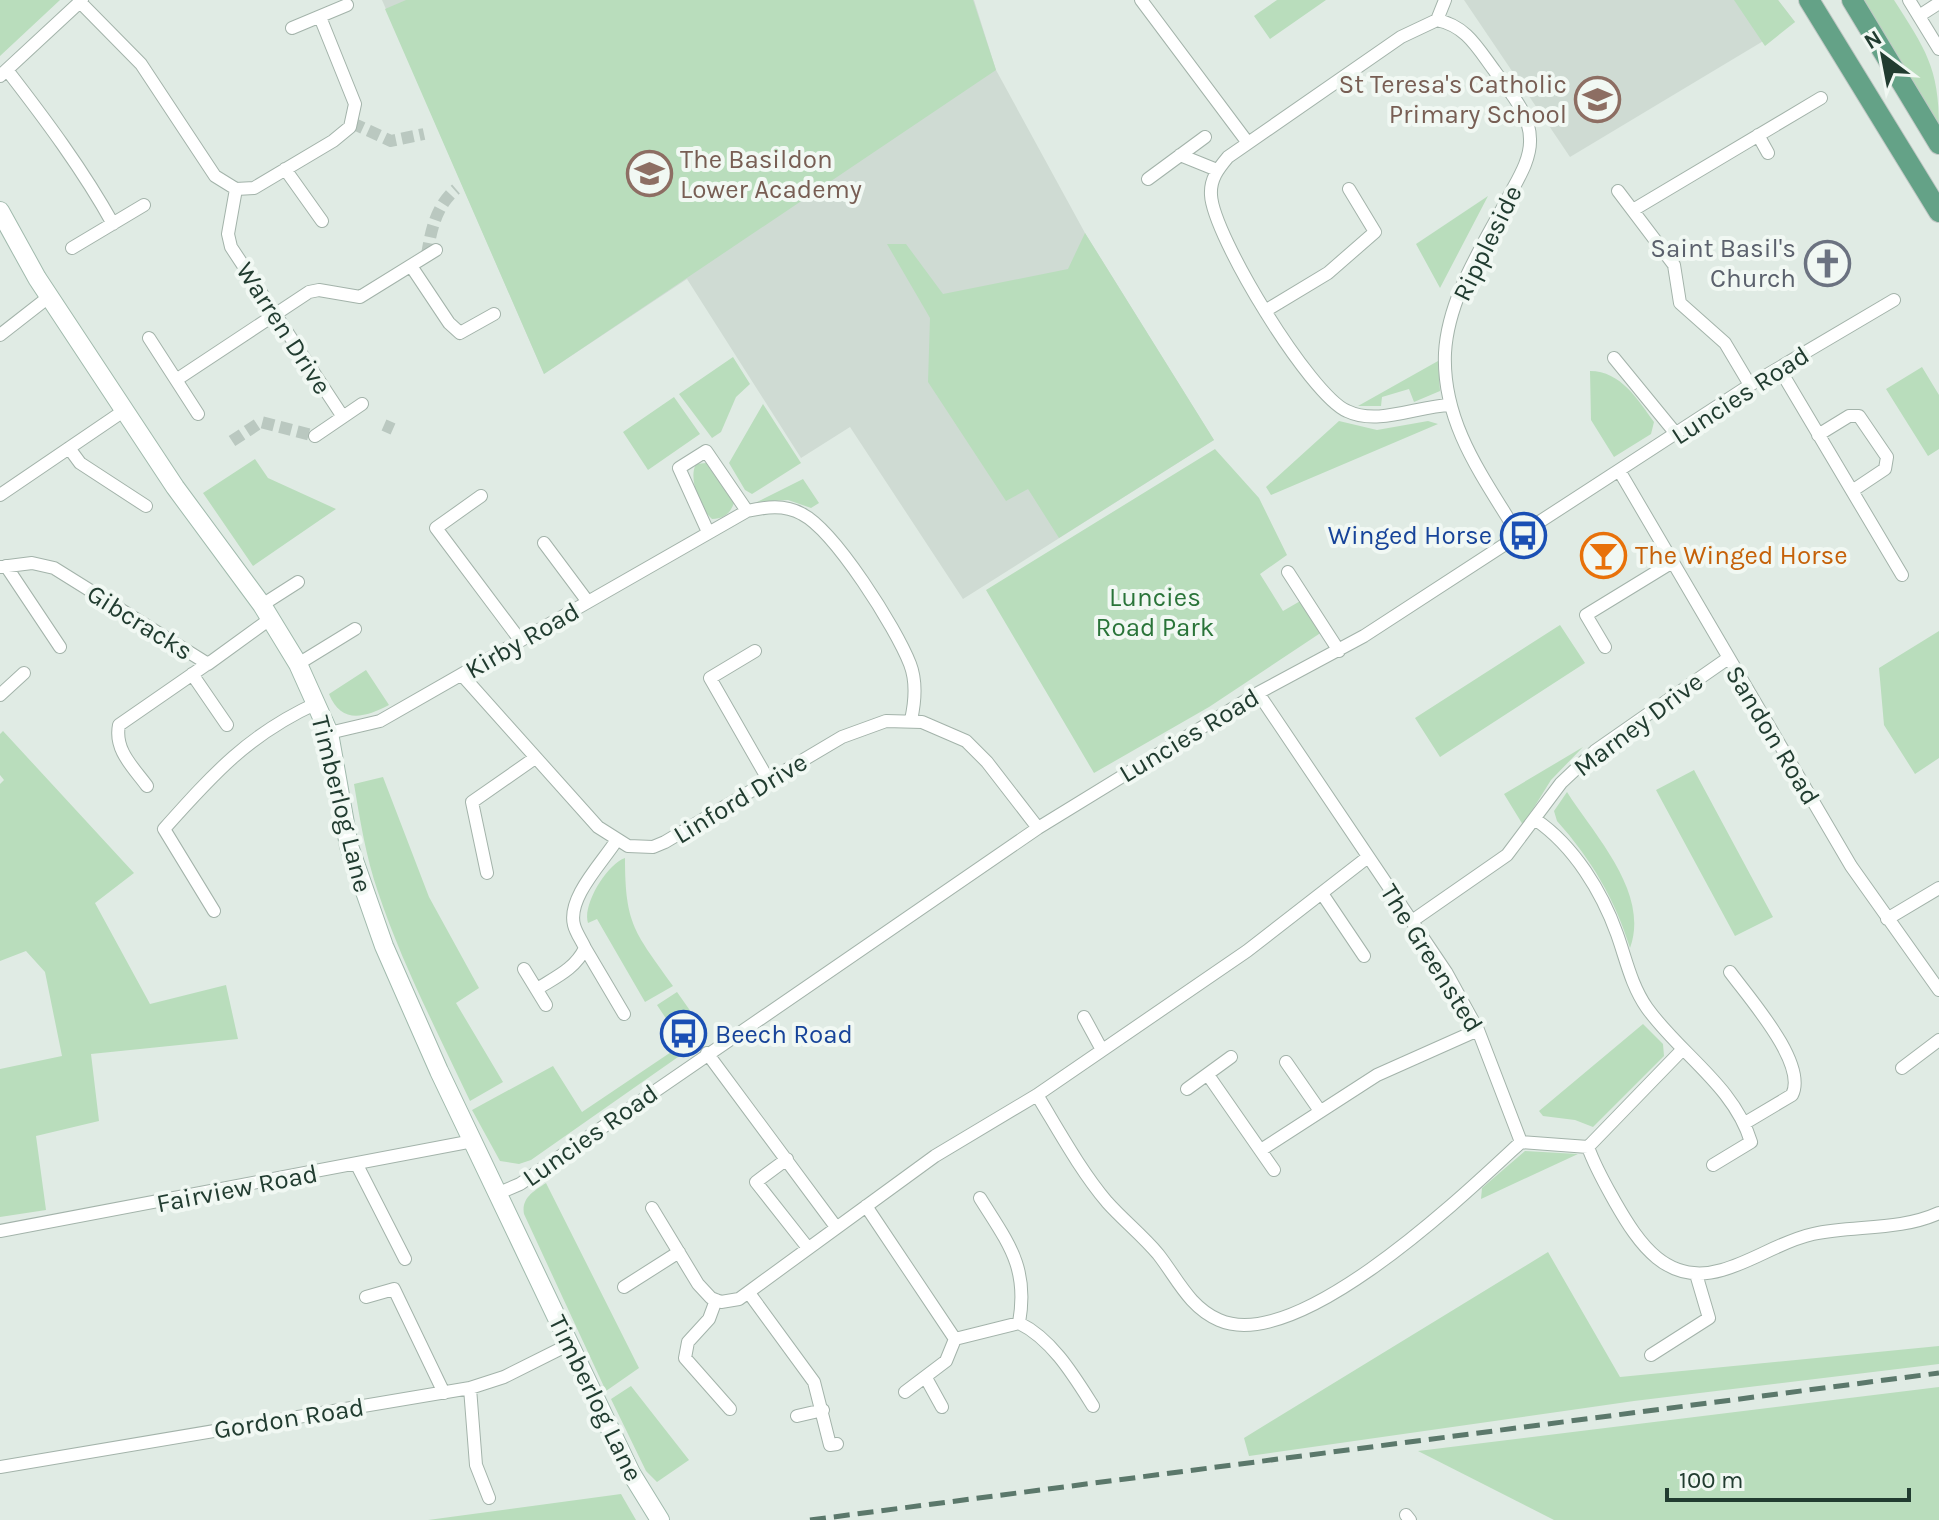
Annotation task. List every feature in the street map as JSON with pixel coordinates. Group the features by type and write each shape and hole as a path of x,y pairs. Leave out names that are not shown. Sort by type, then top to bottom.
{"main road":[{"path":"1809,0 1939,212"},
{"path":"1852,0 1939,144"},
{"name":"Timberlog Lane","path":"0,211 50,296 175,487 266,612 298,664 329,733 349,846 366,900 473,1141 631,1473 660,1520"}],"street":[{"path":"1141,0 1248,143"},
{"path":"1445,0 1437,20 1401,37 1248,143 1217,170 1211,194 1213,211 1265,311 1319,389 1344,411 1359,416 1450,405"},
{"path":"1909,0 1939,49"},
{"path":"113,224 80,166 4,73 81,1 141,64 215,176 236,189 254,188 343,135 355,115 350,90 320,17"},
{"path":"1919,16 1939,3"},
{"path":"292,28 347,5"},
{"name":"Rippleside","path":"1437,20 1457,25 1469,35 1517,103 1530,139 1522,172 1461,289 1445,354 1450,405 1463,443 1519,536"},
{"path":"1633,210 1821,98"},
{"path":"1758,135 1768,153"},
{"path":"1148,179 1205,137"},
{"path":"1180,155 1217,170"},
{"path":"285,169 322,221"},
{"name":"Warren Drive","path":"236,189 228,234 231,247 343,417"},
{"path":"1265,311 1328,273 1375,232 1349,189"},
{"path":"1618,191 1674,265 1680,303 1725,343 1750,385"},
{"path":"72,248 144,205"},
{"path":"176,380 299,298 319,290 360,297 436,250"},
{"path":"411,266 449,323 460,333 494,314"},
{"path":"0,335 50,296"},
{"name":"Luncies Road","path":"499,1193 520,1184 1038,828 1258,693 1339,651 1620,472 1750,385 1894,300"},
{"path":"149,338 198,414"},
{"path":"1614,358 1677,435"},
{"path":"1779,368 1902,575"},
{"name":"Warren Drive","path":"315,436 362,404"},
{"path":"0,495 125,410"},
{"path":"1818,435 1849,416 1859,416 1887,457 1885,469 1852,491"},
{"path":"69,448 80,463 146,506"},
{"path":"708,532 679,468 706,451 747,511"},
{"name":"Sandon Road","path":"1620,472 1727,659 1887,919 1939,990"},
{"path":"481,496 436,528 520,640"},
{"name":"Kirby Road","path":"329,733 380,721 747,511 782,507 800,513 832,538 911,667 915,686 911,720"},
{"path":"544,543 588,602"},
{"path":"1605,647 1586,615 1671,563"},
{"name":"Gibcracks","path":"3,567 43,564 54,568 210,662 298,582"},
{"path":"3,567 60,647"},
{"path":"1288,572 1339,651"},
{"path":"298,664 355,629"},
{"path":"755,651 710,678 769,781"},
{"name":"Marney Drive","path":"1412,921 1495,865 1536,820 1561,783 1595,751 1727,659"},
{"path":"147,786 119,749 116,738 119,725 210,662"},
{"path":"0,695 24,673"},
{"path":"192,674 227,725"},
{"path":"462,675 598,827 616,841 575,902 574,927 624,1014"},
{"name":"The Greensted","path":"1258,693 1412,921 1478,1030 1521,1142"},
{"path":"214,911 164,829 231,757 259,733 317,703"},
{"name":"Linford Drive","path":"616,841 640,847 665,842 856,729 886,721 911,720 966,741 987,762 1038,828"},
{"path":"487,873 472,802 535,758"},
{"path":"1536,820 1560,841 1595,888 1615,930 1634,986 1646,1006 1725,1093 1745,1123 1751,1142 1713,1165"},
{"path":"652,1208 698,1284 716,1300 730,1302 749,1293 935,1156 1037,1095 1323,895 1368,857"},
{"path":"1887,919 1939,888"},
{"path":"1323,895 1364,956"},
{"path":"537,989 571,968 585,948"},
{"path":"524,969 546,1005"},
{"path":"1730,972 1784,1048 1797,1082 1792,1095 1745,1123"},
{"path":"1084,1017 1102,1050"},
{"path":"1261,1150 1410,1058 1478,1030"},
{"path":"1902,1068 1939,1040"},
{"path":"1588,1147 1683,1049"},
{"path":"707,1053 836,1227"},
{"path":"1187,1089 1231,1057"},
{"path":"1286,1062 1320,1111"},
{"path":"1208,1075 1274,1170"},
{"path":"1037,1095 1107,1202 1148,1242 1191,1300 1205,1312 1238,1326 1254,1326 1276,1319 1374,1267 1422,1232 1521,1142 1588,1147"},
{"name":"Fairview Road","path":"0,1231 473,1141"},
{"path":"1588,1147 1594,1165 1641,1245 1660,1262 1678,1271 1696,1274 1725,1269 1793,1239 1840,1229 1909,1223 1939,1213"},
{"path":"787,1159 756,1182 808,1248"},
{"path":"357,1165 405,1259"},
{"path":"980,1198 1019,1262 1022,1300 1019,1323"},
{"path":"866,1206 955,1339"},
{"path":"624,1287 679,1252"},
{"path":"1651,1355 1709,1318 1696,1274"},
{"path":"366,1297 394,1289 444,1393"},
{"path":"749,1293 814,1382 830,1445 837,1444"},
{"path":"716,1300 709,1319 688,1342 685,1358 730,1409"},
{"path":"955,1339 1019,1323 1033,1330 1047,1344 1093,1406"},
{"path":"905,1392 946,1361 955,1339"},
{"name":"Gordon Road","path":"0,1467 470,1388 504,1377 570,1344"},
{"path":"926,1378 942,1407"},
{"path":"470,1388 476,1465 489,1498"},
{"path":"797,1416 823,1410"}],"shaded area":[{"path":"382,0 974,0 996,70 1085,233 1214,440 963,599 850,427 801,458 687,279 544,374"},
{"name":"St Teresa's Catholic Primary School","path":"1464,0 1778,0 1795,22 1570,157"}],"green space":[{"path":"0,0 60,0 0,56"},
{"name":"The Basildon Lower Academy","path":"406,0 973,0 996,70 544,374 385,9"},
{"path":"1277,0 1326,0 1270,39 1254,16"},
{"path":"1734,0 1778,0 1795,22 1765,46"},
{"path":"1860,0 1894,0 1905,17 1933,73 1939,127"},
{"path":"1488,196 1440,288 1416,244"},
{"path":"1085,233 1214,440 1059,538 1028,489 1006,501 928,382 930,318 887,244 906,244 943,294 1068,269"},
{"path":"733,357 750,384 736,397 721,432 712,438 679,394"},
{"path":"1438,361 1440,391 1414,402 1409,389 1382,397 1381,406 1358,406"},
{"path":"1922,367 1939,395 1939,449 1928,456 1886,389"},
{"path":"1590,371 1601,372 1620,381 1654,422 1651,434 1614,457 1591,420"},
{"path":"674,397 700,434 648,470 623,432"},
{"path":"763,404 801,463 752,494 745,490 729,463"},
{"path":"1339,421 1377,430 1428,421 1438,424 1271,495 1266,487"},
{"name":"Luncies Road Park","path":"1215,449 1259,498 1287,555 1260,574 1283,611 1302,600 1322,632 1209,707 1094,773 986,590"},
{"path":"255,459 268,478 336,509 253,566 203,493"},
{"path":"706,463 734,503 728,513 720,518 712,519 708,514 694,485 696,464"},
{"path":"803,479 819,503 811,508 788,500 757,502"},
{"path":"1560,625 1585,663 1440,757 1415,718"},
{"path":"1939,631 1939,758 1915,774 1884,725 1879,668"},
{"path":"366,670 389,705 362,715 347,714 334,704 329,694"},
{"path":"3,731 134,873 95,903 150,1004 226,985 238,1039 91,1054 99,1121 36,1136 46,1210 0,1217 0,1069 62,1056 45,972 26,951 0,961 0,784 4,780 0,775 0,734"},
{"path":"1583,747 1551,780 1523,825 1504,794"},
{"path":"1694,770 1773,917 1735,936 1656,790"},
{"path":"383,777 429,897 479,988 456,1003 503,1082 470,1101 398,945 370,865 354,784"},
{"path":"1567,792 1605,846 1626,886 1633,907 1634,927 1630,948 1601,880 1557,821 1554,811"},
{"path":"625,858 630,914 641,940 673,986 645,1002 597,919 588,923 592,896 604,876"},
{"path":"677,992 708,1036 531,1160 519,1164 500,1161 472,1110 553,1066 582,1112 683,1044 657,1005"},
{"path":"1643,1024 1663,1044 1664,1056 1593,1127 1575,1120 1543,1116 1539,1111"},
{"path":"1525,1151 1578,1154 1481,1199 1482,1188"},
{"path":"546,1183 639,1368 606,1391 524,1214 526,1199"},
{"path":"1548,1252 1620,1377 1939,1346 1939,1364 1634,1401 1249,1456 1244,1438"},
{"path":"631,1386 689,1460 657,1482 646,1471 611,1399"},
{"path":"1939,1387 1939,1520 1554,1520 1418,1451"},
{"path":"621,1494 636,1520 428,1520"}],"tunnel":[{"path":"352,123 391,141 424,134"},
{"path":"427,255 439,211 456,189"},
{"path":"232,441 261,422 315,436"},
{"path":"384,425 393,429"}],"railway":[{"path":"810,1520 1939,1373"}],"place":[{"name":"St Teresa's Catholic Primary School","path":"1598,99"},
{"name":"The Basildon Lower Academy","path":"649,174"},
{"name":"Saint Basil's Church","path":"1827,263"},
{"name":"Winged Horse","path":"1523,535"},
{"name":"The Winged Horse","path":"1604,555"},
{"name":"Beech Road","path":"684,1034"}]}
